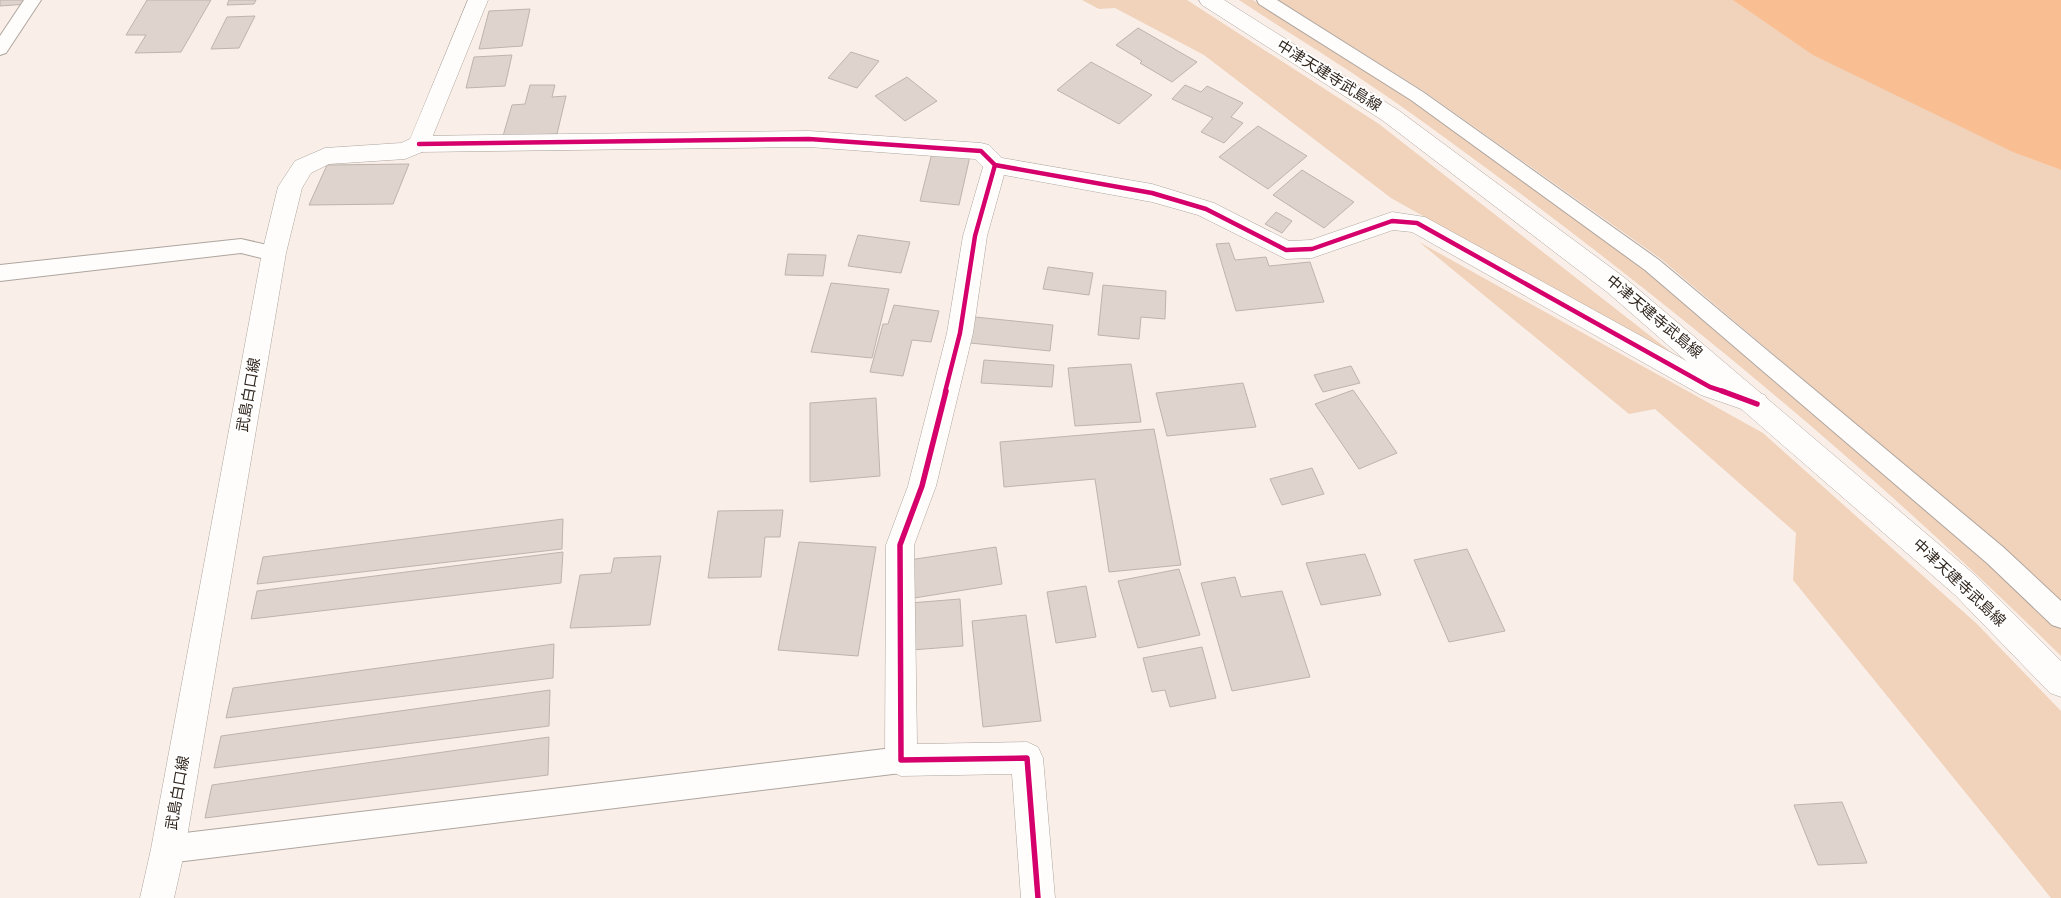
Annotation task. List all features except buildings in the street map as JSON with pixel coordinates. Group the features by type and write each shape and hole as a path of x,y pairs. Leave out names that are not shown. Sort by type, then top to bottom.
{"street":[{"path":"419,144 478,0"},
{"name":"中津天建寺武島線","path":"1209,0 1390,114 1616,285 1757,404 1965,585 2061,682"},
{"name":"武島白口線","path":"157,898 168,850 274,253 290,187 303,167 326,156 405,150 419,144 809,139 981,151 995,165"},
{"path":"1038,898 1027,758 901,760 900,545 922,486 960,333 975,236 995,165 1152,193 1206,208 1286,250 1312,249 1392,220 1417,223 1710,387 1757,404"}],"lane":[{"path":"0,49 33,0"},
{"path":"1265,0 1417,96 1652,265 1995,555 2061,617"},
{"path":"0,273 241,246 274,253"},
{"path":"168,850 901,760"}],"shaded area":[{"path":"1082,0 1187,0 1379,124 1685,363 1391,198 1204,55 1115,8 1099,9"},
{"path":"1239,0 1253,0 1410,99 1648,271 1994,565 2061,629 2061,656 1984,581 1904,508 1741,367 1657,299 1572,232 1398,104"},
{"path":"1278,0 1778,0 2015,153 2061,170 2061,603 2002,548 1661,259 1425,92"},
{"path":"1733,0 2061,0 2061,170 2015,153 1813,55"},
{"path":"1419,242 1763,433 1977,624 2061,711 2061,898 2051,898 1793,580 1796,533 1655,409 1629,414"}],"cycle path":[{"path":"419,144 809,139 981,151 995,165 1152,193 1206,209 1286,250 1312,249 1392,221 1417,223 1710,387 1757,404"},
{"path":"995,165 975,236 960,333 922,486 900,545 901,760 1027,758 1038,898"}]}
